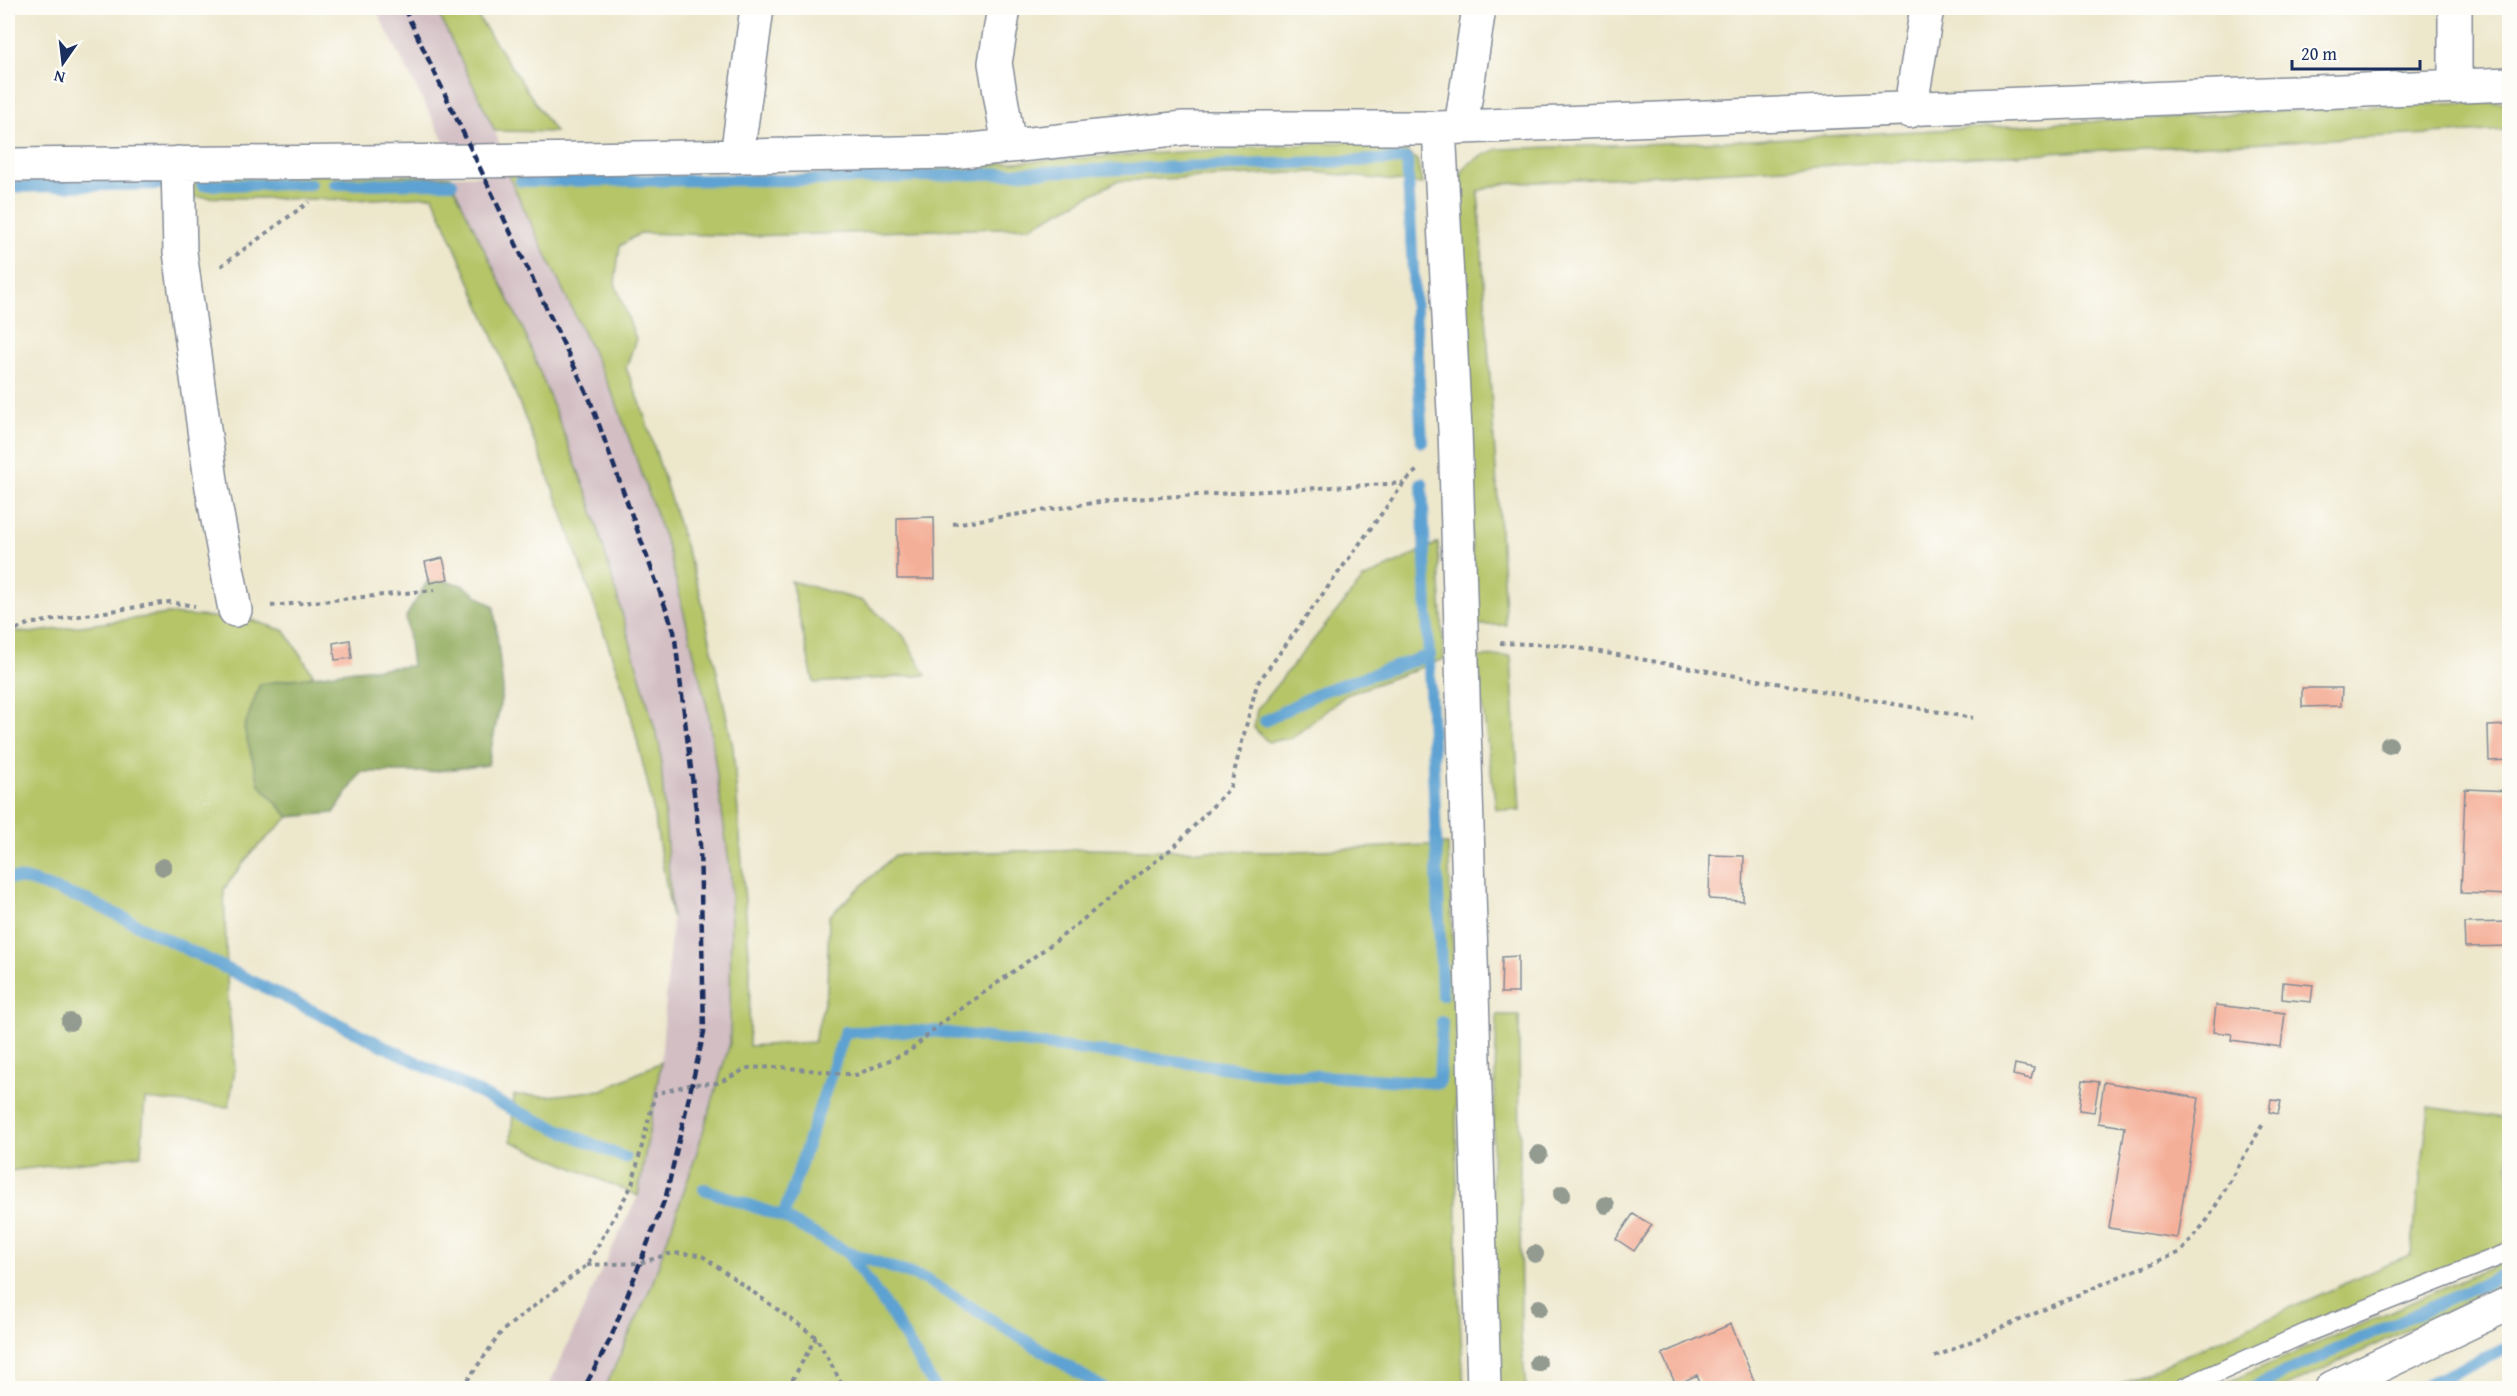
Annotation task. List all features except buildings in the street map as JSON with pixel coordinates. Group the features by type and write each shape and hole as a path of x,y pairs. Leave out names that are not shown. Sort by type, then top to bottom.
{"street":[{"path":"737,156 757,8"},
{"path":"1004,8 995,63 1009,146"},
{"path":"1479,8 1450,128 1455,430 1484,1389"},
{"path":"1910,111 1927,8"},
{"path":"2455,8 2455,87"},
{"path":"8,165 952,152 1184,128 1450,128 1910,111 2510,84"},
{"path":"178,163 180,252 212,488 235,610"},
{"path":"2332,1389 2510,1303"}],"lane":[{"path":"2183,1389 2306,1333 2510,1252"}],"path":[{"path":"186,292 320,194 328,162"},
{"path":"462,1389 502,1331 587,1265 632,1185 655,1094 692,1084 718,1083 748,1068 779,1067 856,1075 910,1052 940,1024 1056,941 1176,845 1230,788 1257,684 1404,483 1455,430"},
{"path":"953,524 1113,501 1404,483"},
{"path":"8,633 28,624 169,602 235,610 435,590"},
{"path":"1462,641 1561,645 1973,718"},
{"path":"1935,1357 2181,1251 2208,1219 2263,1124"},
{"path":"587,1265 640,1263 672,1253 701,1255 816,1337 844,1389"},
{"path":"788,1389 816,1337"}],"shaded area":[{"path":"375,8 436,8 500,146 447,147"},
{"path":"508,175 615,399 668,548 708,711 731,877 730,1043 696,1155 651,1287 605,1388 548,1388 598,1277 638,1196 661,1062 672,918 660,747 451,176"}],"green space":[{"path":"436,8 472,8 555,132 495,131"},
{"path":"2509,102 2509,130 1502,184 1478,191 1506,625 1476,625 1453,196 1463,170 1480,157 1498,149 1753,140 2377,106"},
{"path":"1392,139 1417,160 1422,184 1315,172 1117,181 1030,227 752,236 640,233 620,246 615,283 636,339 626,368 640,402 700,593 733,747 750,967 749,1046 814,1042 827,991 829,916 895,855 1087,849 1278,852 1448,844 1456,1018 1457,1267 1464,1388 605,1388 651,1287 696,1155 730,1043 731,877 708,711 668,548 615,399 508,175 575,174 702,181"},
{"path":"186,173 451,176 452,183 524,331 590,501 660,747 672,918 650,793 627,699 561,509 488,324 433,196 355,200 191,197"},
{"path":"1438,543 1444,659 1346,695 1292,738 1268,742 1254,728 1257,709 1363,579"},
{"path":"430,577 462,585 494,607 503,689 488,765 428,772 361,772 334,813 289,817 259,784 244,728 260,684 355,670 412,666 406,617"},
{"path":"791,581 863,601 903,635 926,675 814,683"},
{"path":"168,614 251,620 285,631 314,676 260,684 259,784 289,817 252,852 224,889 228,1000 235,1068 229,1107 145,1099 141,1155 8,1171 8,630 30,633"},
{"path":"1511,656 1520,811 1496,809 1476,657"},
{"path":"1497,1015 1519,1015 1521,1337 1526,1388 1497,1388 1490,1226"},
{"path":"661,1062 638,1196 511,1141 514,1095 549,1096 602,1090"},
{"path":"2429,1107 2509,1119 2509,1245 2231,1358 2167,1388 2112,1388 2411,1254"},
{"path":"2509,1260 2509,1283 2283,1388 2214,1388"}],"waterway":[{"path":"521,181 816,180 1407,159 1422,442"},
{"path":"335,184 452,183"},
{"path":"8,187 161,184"},
{"path":"202,185 310,184"},
{"path":"1422,483 1442,995"},
{"path":"1265,721 1320,692 1430,655"},
{"path":"8,878 25,879 89,901 516,1111 625,1158"},
{"path":"704,1189 783,1217 845,1032 933,1031 1269,1073 1439,1083 1442,1022"},
{"path":"783,1217 847,1252 890,1312 935,1388"},
{"path":"847,1252 925,1279 1103,1388"},
{"path":"2251,1388 2510,1272"},
{"path":"2419,1388 2510,1347"}],"railway":[{"path":"404,8 590,400 674,631 700,842 704,1032 666,1196 610,1340 584,1388"}]}
